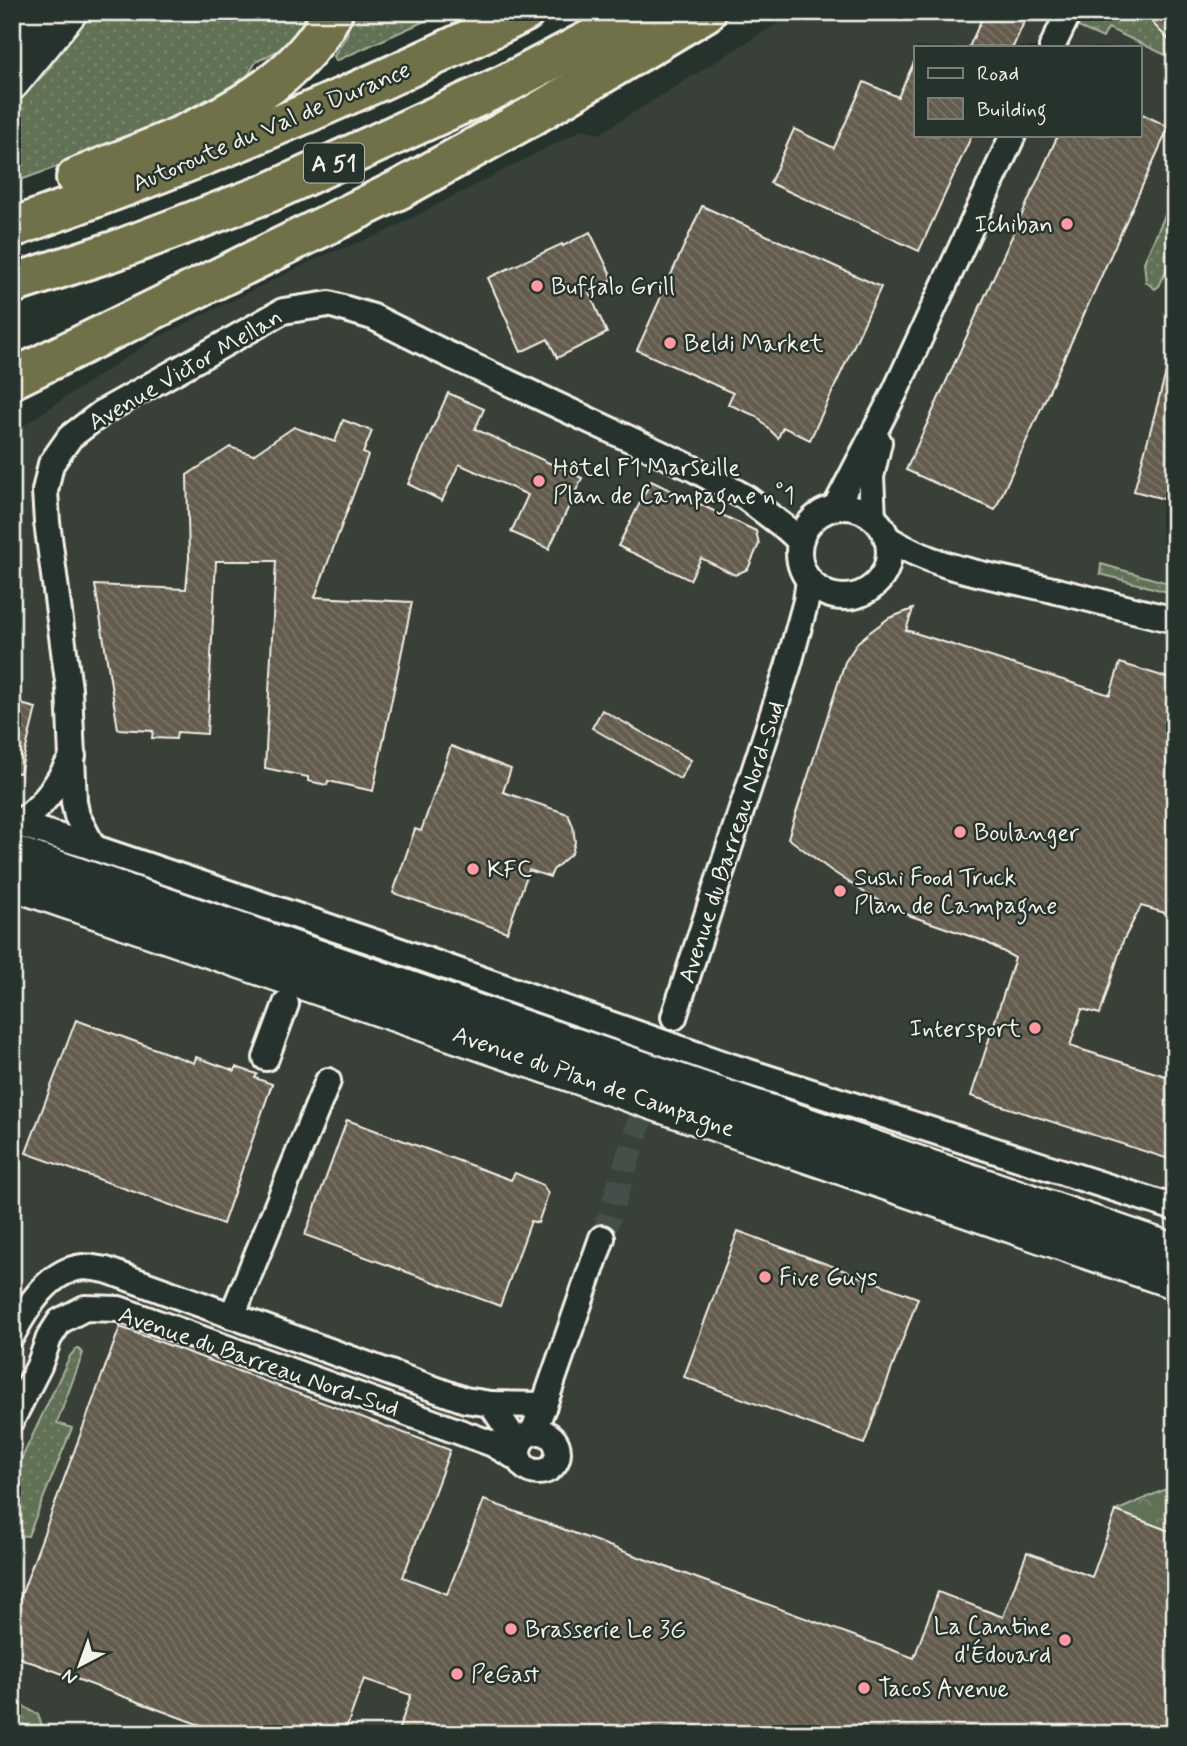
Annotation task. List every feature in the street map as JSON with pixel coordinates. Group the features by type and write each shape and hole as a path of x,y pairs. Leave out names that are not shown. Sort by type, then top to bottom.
{"highway":[{"path":"12,202 169,139 234,109 282,76 315,40 333,12"},
{"name":"Autoroute du Val de Durance","path":"12,229 294,119 390,78 525,12"},
{"name":"A 51","path":"12,284 117,250 268,193 506,84 643,12"},
{"path":"12,379 400,190 540,111 706,12"}],"main road":[{"path":"12,40 32,12"},
{"path":"12,83 70,12"},
{"name":"Avenue du Plan de Campagne","path":"14,833 1175,1251"},
{"name":"Avenue du Plan de Campagne","path":"12,883 1175,1282"}],"street":[{"path":"1052,46 1069,12"},
{"path":"895,392 870,477 873,517 887,538 890,551 888,564 883,576 863,593 850,597 826,594 808,580 802,568 800,541 813,519 836,506 895,392 1013,136"},
{"name":"Avenue Victor Mellan","path":"93,847 77,816 74,802 69,689 47,522 45,491 51,464 70,437 103,412 283,311 328,304 373,317 716,480 813,519"},
{"name":"Avenue Victor Mellan","path":"716,480 757,506 800,541"},
{"path":"836,506 851,507 873,517"},
{"path":"887,538 943,566 1175,620"},
{"path":"883,576 904,568 943,566"},
{"name":"Avenue du Barreau Nord-Sud","path":"674,1017 788,667 806,601 808,580"},
{"name":"Avenue du Barreau Nord-Sud","path":"788,667 817,620 833,604 850,597"},
{"path":"14,833 45,800 73,755"},
{"path":"14,833 93,847 727,1065 1175,1208"},
{"path":"266,1058 286,1004"},
{"path":"232,1316 328,1081"},
{"path":"491,1404 531,1443 602,1238"},
{"name":"Avenue du Barreau Nord-Sud","path":"12,1335 33,1301 51,1282 64,1272 85,1267 106,1270 465,1400 491,1404 544,1405"},
{"name":"Avenue du Barreau Nord-Sud","path":"12,1419 39,1366 49,1338 60,1321 85,1308 119,1309 493,1444 531,1443"}],"shaded area":[{"path":"796,12 1175,12 1175,1734 12,1734 12,433 154,339 320,257 383,233 583,129 599,134"}],"green space":[{"path":"90,12 320,12 290,44 256,62 243,83 174,120 90,155 12,183 12,109 47,71"},
{"path":"353,12 445,12 336,61 334,56 347,34"},
{"path":"1083,12 1142,12 1168,39 1175,42 1175,72 1166,67 1170,57 1108,28 1103,38 1076,26"},
{"path":"1175,193 1175,252 1155,289 1146,282 1144,262"},
{"path":"1101,564 1175,585 1175,594 1100,574"},
{"path":"77,1348 83,1353 57,1423 72,1428 28,1536 18,1535 12,1554 12,1479 70,1356"},
{"path":"1175,1485 1175,1533 1116,1511"},
{"path":"12,1699 38,1715 45,1733 12,1720"}],"building":[{"path":"985,12 1007,12 1025,20 1013,46 969,46"},
{"path":"1142,12 1175,12 1175,24 1168,39"},
{"path":"914,62 914,136 972,136 919,251 770,183 794,129 834,148 864,82 898,97"},
{"path":"1142,114 1169,127 995,510 906,470 1058,136 1142,136"},
{"path":"702,206 881,287 810,440 783,427 778,438 756,416 728,404 733,393 637,350"},
{"path":"590,232 613,279 589,292 607,333 557,358 548,339 521,352 488,278"},
{"path":"1168,365 1175,366 1175,502 1134,491"},
{"name":"Hôtel F1 Marseille Plan de Campagne n°1","path":"448,393 484,409 475,429 582,478 549,549 511,532 528,495 459,464 442,501 408,484"},
{"path":"343,420 372,431 363,453 368,455 315,597 412,602 373,791 328,781 327,785 308,781 308,777 265,768 276,561 216,561 207,734 177,732 176,739 152,738 153,731 118,729 95,585 186,589 189,558 187,475 230,447 253,455 294,427 335,442"},
{"path":"651,481 756,531 759,544 748,569 735,575 701,558 690,580 618,546"},
{"path":"913,609 906,630 1110,695 1120,663 1175,680 1175,916 1141,906 1123,941 1100,1014 1082,1009 1070,1046 1175,1079 1175,1161 971,1096 1015,958 984,941 911,916 868,895 788,838 845,662 858,642 870,632 889,618"},
{"path":"17,703 36,708 20,773 12,772 12,719"},
{"path":"602,710 691,760 680,779 592,728"},
{"path":"451,746 511,769 503,792 568,814 573,826 575,842 572,853 553,870 550,877 529,870 507,932 393,893 415,829 421,831"},
{"path":"76,1020 194,1063 196,1057 235,1071 236,1067 257,1074 255,1078 272,1084 223,1224 26,1153"},
{"path":"347,1120 511,1180 515,1173 543,1185 548,1194 538,1223 531,1221 500,1306 305,1235"},
{"path":"738,1231 918,1298 864,1444 684,1377"},
{"path":"120,1327 450,1450 403,1577 447,1594 484,1500 914,1658 938,1592 1003,1617 1027,1552 1092,1577 1116,1511 1175,1533 1175,1734 397,1734 411,1695 364,1679 344,1734 224,1734 12,1655 12,1620"}],"tunnel":[{"path":"602,1238 674,1017"}],"place":[{"name":"Ichiban","path":"1067,224"},
{"name":"Buffalo Grill","path":"537,286"},
{"name":"Beldi Market","path":"670,343"},
{"name":"Hôtel F1 Marseille Plan de Campagne n°1","path":"539,481"},
{"name":"Boulanger","path":"960,832"},
{"name":"KFC","path":"473,869"},
{"name":"Sushi Food Truck Plan de Campagne","path":"840,891"},
{"name":"Intersport","path":"1035,1028"},
{"name":"Five Guys","path":"765,1277"},
{"name":"Brasserie Le 3G","path":"511,1629"},
{"name":"La Cantine d'Édouard","path":"1065,1640"},
{"name":"PeGast","path":"457,1674"},
{"name":"Tacos Avenue","path":"864,1688"}]}
